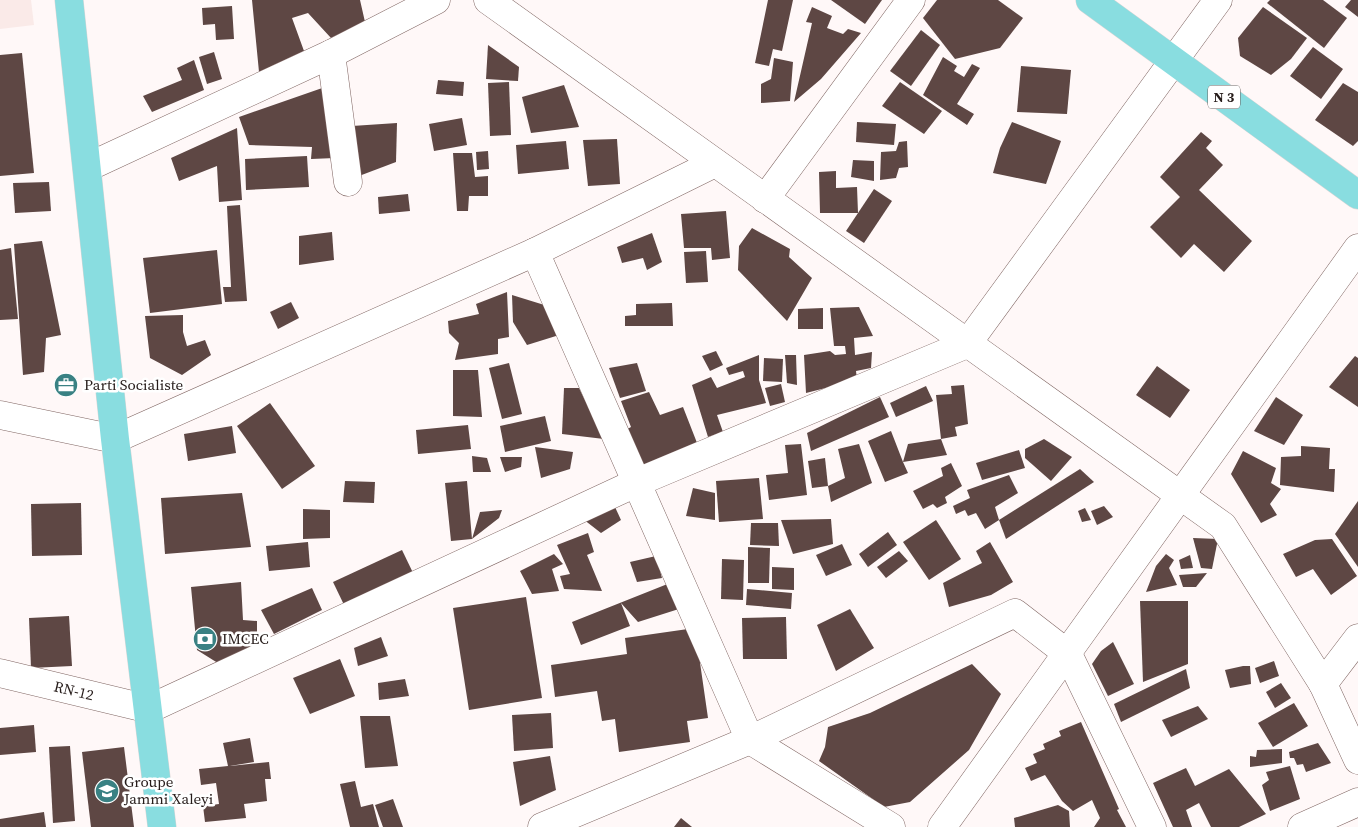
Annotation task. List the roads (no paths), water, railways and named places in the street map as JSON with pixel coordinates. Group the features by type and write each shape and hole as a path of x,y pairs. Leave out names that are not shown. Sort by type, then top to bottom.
{"main road":[{"path":"69,0 115,439 162,827"},
{"name":"N 3","path":"1090,0 1358,195"}],"street":[{"path":"88,167 330,54 436,0"},
{"path":"488,0 1222,526 1323,684 1358,760"},
{"path":"765,199 911,0"},
{"path":"149,709 638,482 967,344 1218,0"},
{"path":"330,54 348,182"},
{"path":"0,415 115,439 535,252 715,163"},
{"path":"942,827 1358,248"},
{"path":"535,252 638,482 750,740 891,827"},
{"path":"542,827 750,740 1015,613 1068,654 1152,827"},
{"path":"1323,684 1358,638"},
{"name":"RN-12","path":"0,673 149,709"},
{"path":"1302,827 1358,802"}],"place":[{"name":"Parti Socialiste","path":"66,385"},
{"name":"IMCEC","path":"205,639"},
{"name":"Groupe Jammi Xaleyi","path":"107,791"}]}
